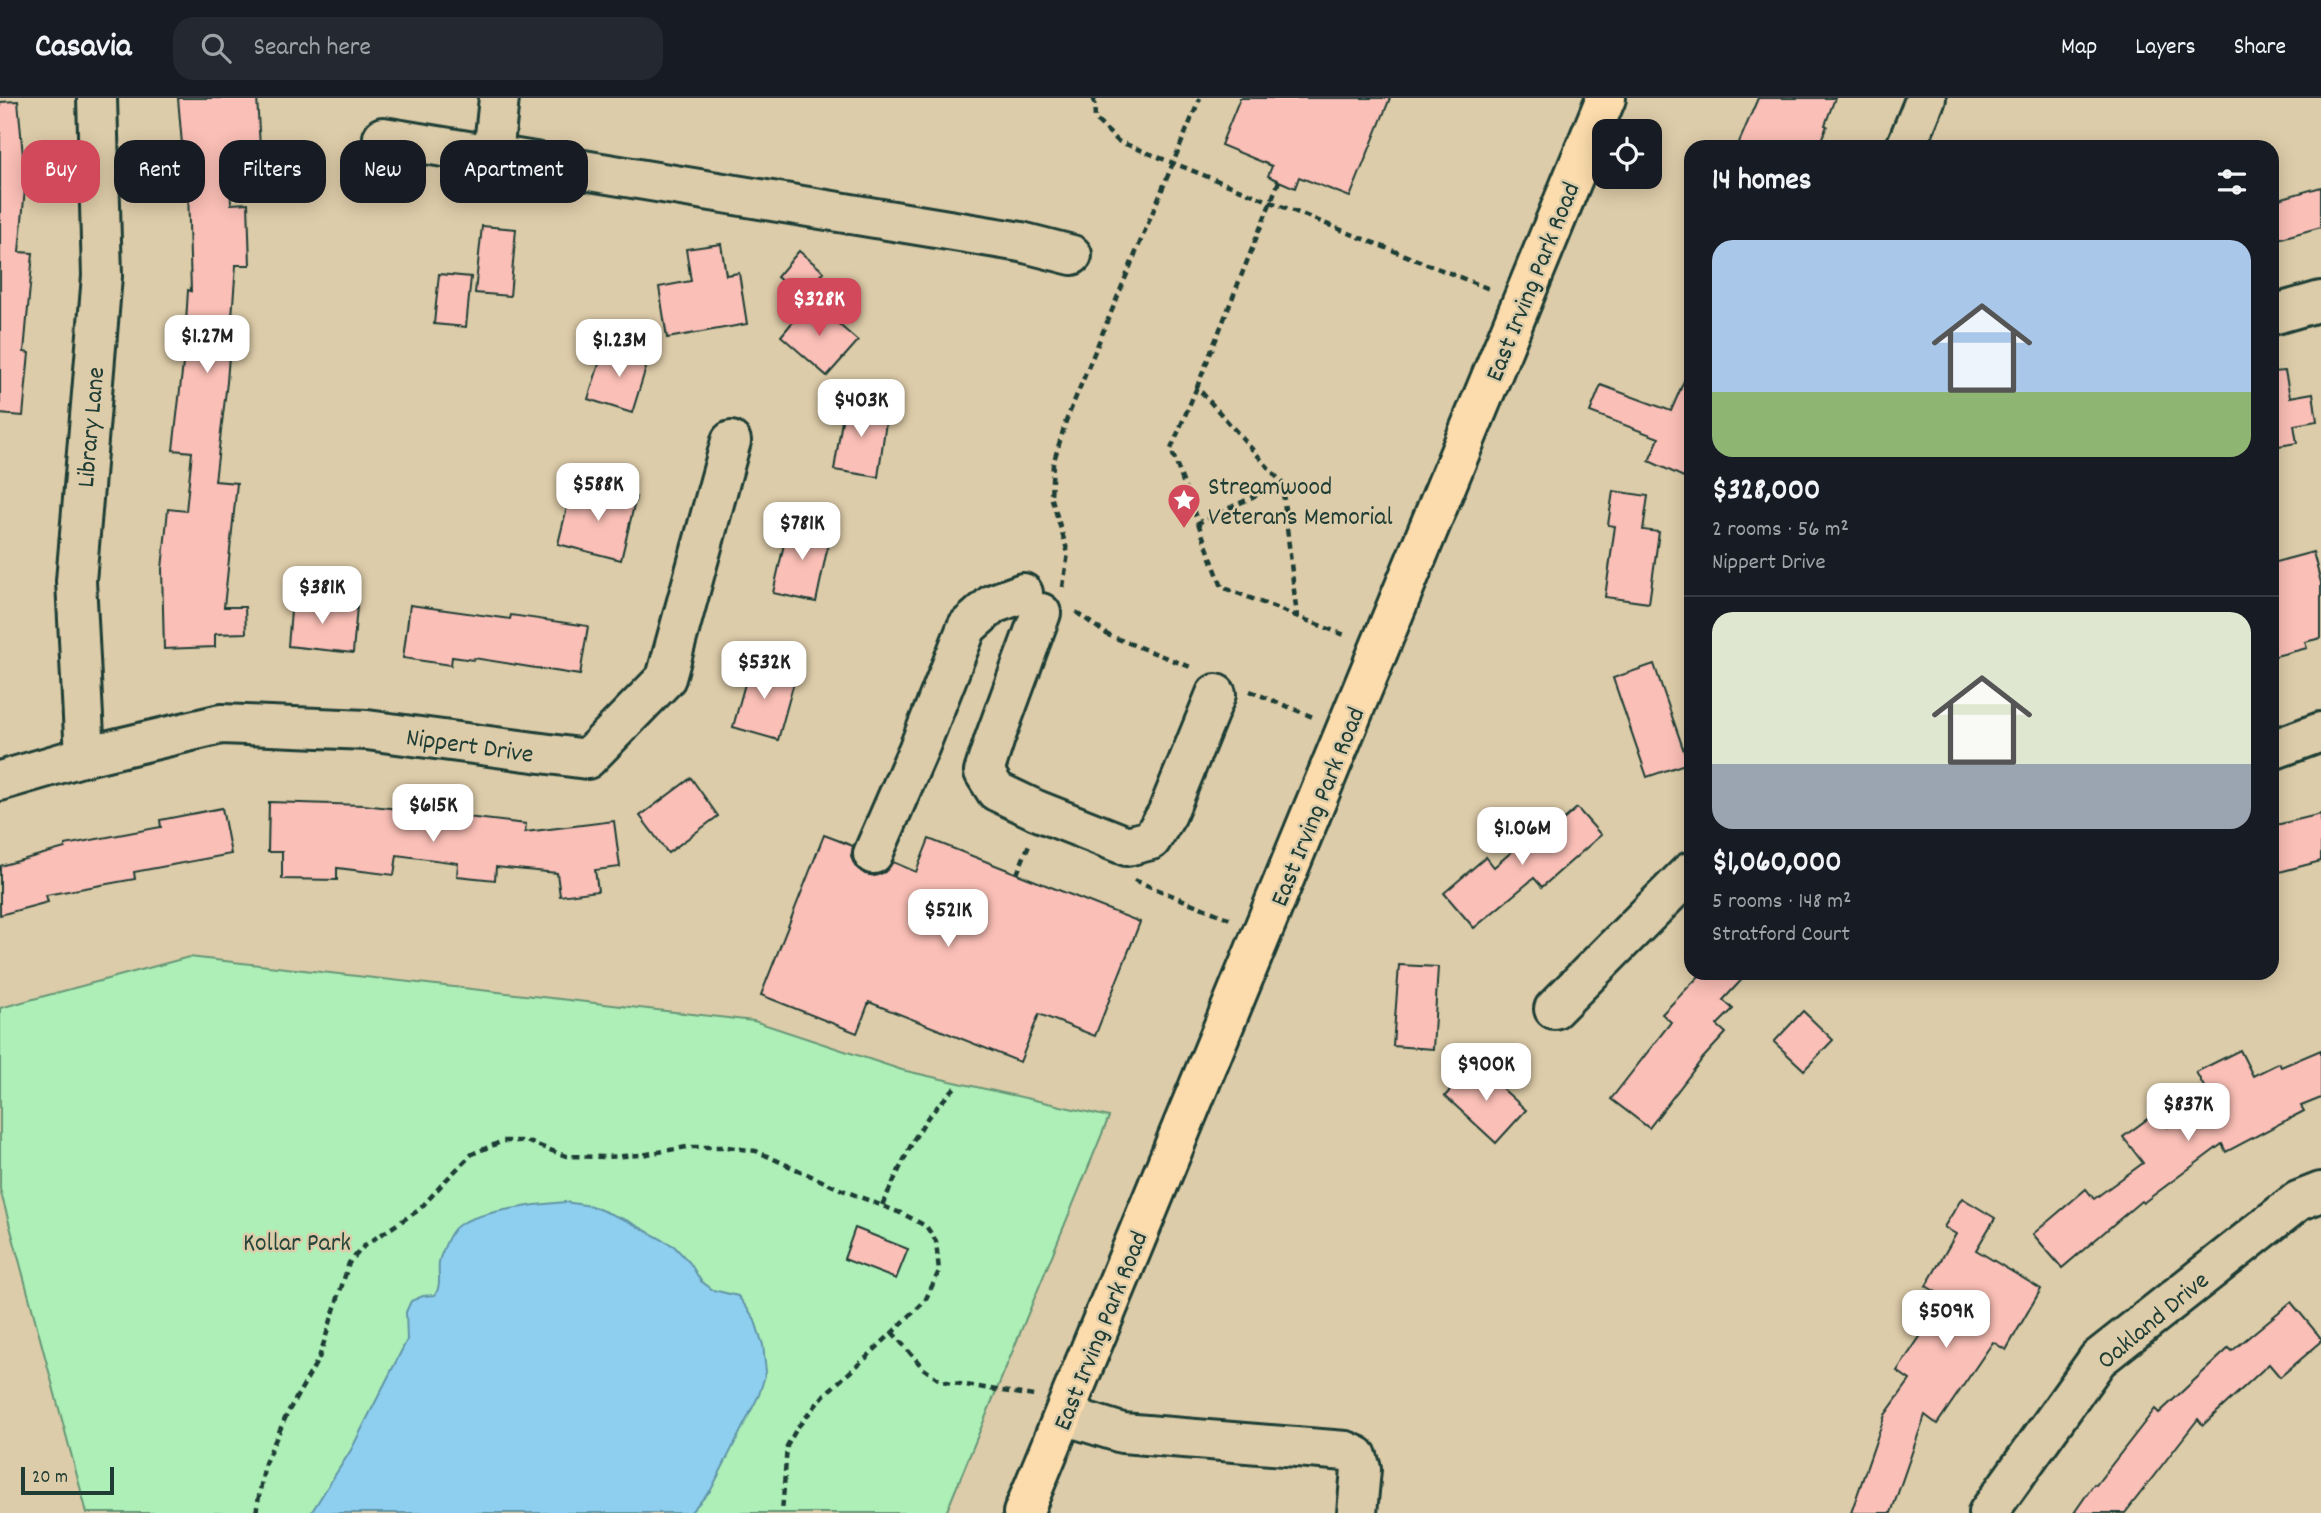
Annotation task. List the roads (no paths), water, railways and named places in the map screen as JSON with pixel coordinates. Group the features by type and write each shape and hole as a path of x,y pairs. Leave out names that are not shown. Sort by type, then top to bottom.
{"main road":[{"name":"East Irving Park Road","path":"1024,1513 1606,98"}],"street":[{"name":"Library Lane","path":"85,756 76,581 102,276 97,98"},
{"path":"495,140 499,98"},
{"path":"1909,140 1927,98"},
{"path":"383,137 440,146"},
{"path":"588,171 1021,242 1072,255"},
{"path":"2279,313 2321,301"},
{"name":"Nippert Drive","path":"0,781 85,756 221,724 367,730 587,760 666,678 731,441"},
{"path":"873,854 919,748 967,626 993,604 1050,602 1017,675 984,772 996,791 1127,846 1151,840 1167,814 1222,685"},
{"path":"2279,747 2321,732"},
{"path":"1554,1009 1684,879"},
{"name":"Oakland Drive","path":"1988,1513 2098,1359 2298,1200 2321,1192"},
{"path":"1067,1409 1122,1433 1346,1451 1357,1456 1361,1469 1357,1513"}],"water":[{"path":"565,1202 591,1206 628,1221 674,1246 690,1263 701,1281 713,1290 738,1296 754,1318 763,1345 766,1372 759,1395 711,1490 690,1513 311,1513 351,1450 407,1340 406,1312 411,1301 435,1295 440,1258 453,1231 469,1220 495,1212"}],"place":[{"name":"Streamwood Veterans Memorial","path":"1184,530"}],"park label":[{"name":"Kollar Park","path":"297,1241"}]}
